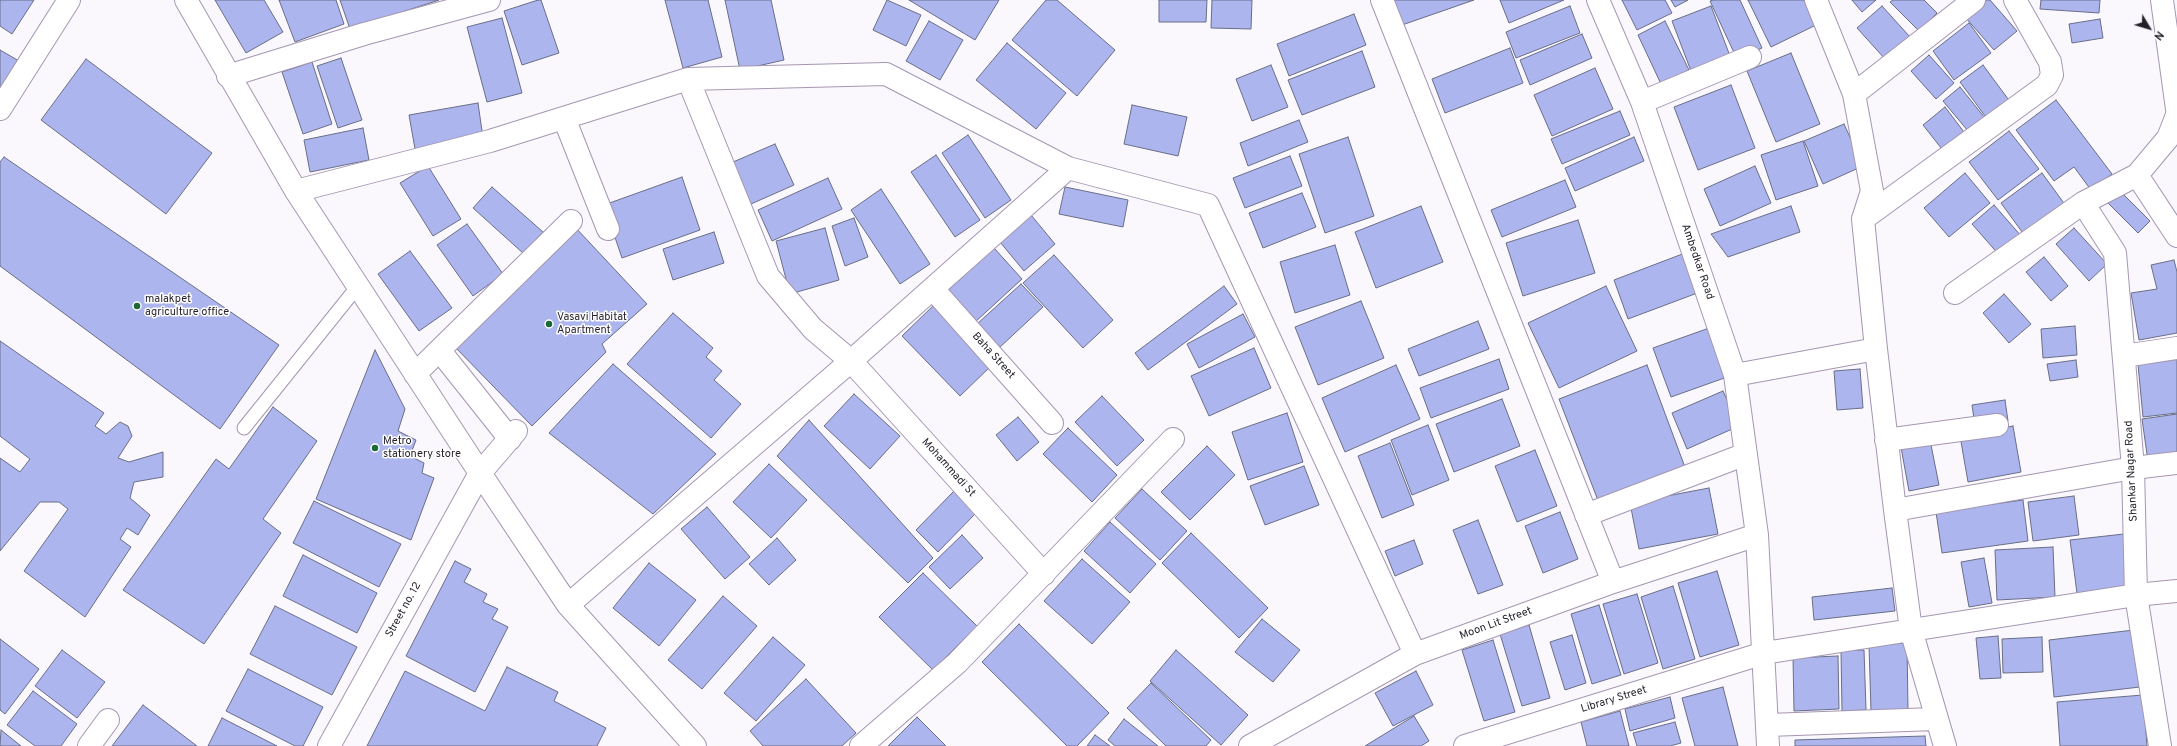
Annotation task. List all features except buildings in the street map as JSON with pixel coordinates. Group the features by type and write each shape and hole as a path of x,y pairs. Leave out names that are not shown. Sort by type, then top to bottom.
{"street":[{"path":"0,109 69,0"},
{"path":"186,0 228,76 296,191 568,605 695,746"},
{"path":"228,76 364,34 489,0"},
{"path":"1382,0 1613,582"},
{"name":"Ambedkar Road","path":"1598,0 1642,102 1735,374 1757,535 1768,736"},
{"path":"1816,0 1854,94 1872,191 1863,219 1894,510 1911,630 1935,719 1945,746"},
{"path":"1854,94 1974,0"},
{"path":"1863,219 2047,85 2052,75 2050,62 2015,0"},
{"path":"2162,0 2174,76 2177,109"},
{"path":"1642,102 1750,57"},
{"path":"296,191 490,141 688,79 886,74 1068,168 1208,205 1415,654"},
{"name":"Mohammadi St","path":"688,79 768,276 813,329 851,361 1044,574"},
{"path":"1955,293 2084,203 2137,175 2168,138 2177,115"},
{"path":"564,118 608,229"},
{"path":"568,605 851,361 1068,168"},
{"path":"2137,175 2177,236"},
{"name":"Shankar Nagar Road","path":"2084,203 2115,253 2133,468 2136,594 2160,746"},
{"path":"415,374 571,221"},
{"name":"Baha Street","path":"933,289 1052,424"},
{"path":"2124,356 2177,348"},
{"path":"1735,374 1876,349"},
{"name":"Street no. 12","path":"329,746 480,473 513,435 440,351"},
{"path":"1886,440 1997,425"},
{"path":"861,746 957,663 1173,439"},
{"path":"1586,515 1746,454"},
{"path":"1894,510 2133,468 2177,463"},
{"name":"Moon Lit Street","path":"1250,746 1415,654 1613,582 1757,535"},
{"name":"Library Street","path":"1465,746 1764,653 2136,594 2177,591"},
{"path":"1768,736 1935,719"},
{"path":"89,746 108,720"}],"lane":[{"path":"244,428 358,286"}],"place":[{"name":"malakpet agriculture office","path":"137,306"},
{"name":"Vasavi Habitat Apartment","path":"549,324"},
{"name":"Metro stationery store","path":"375,448"}]}
